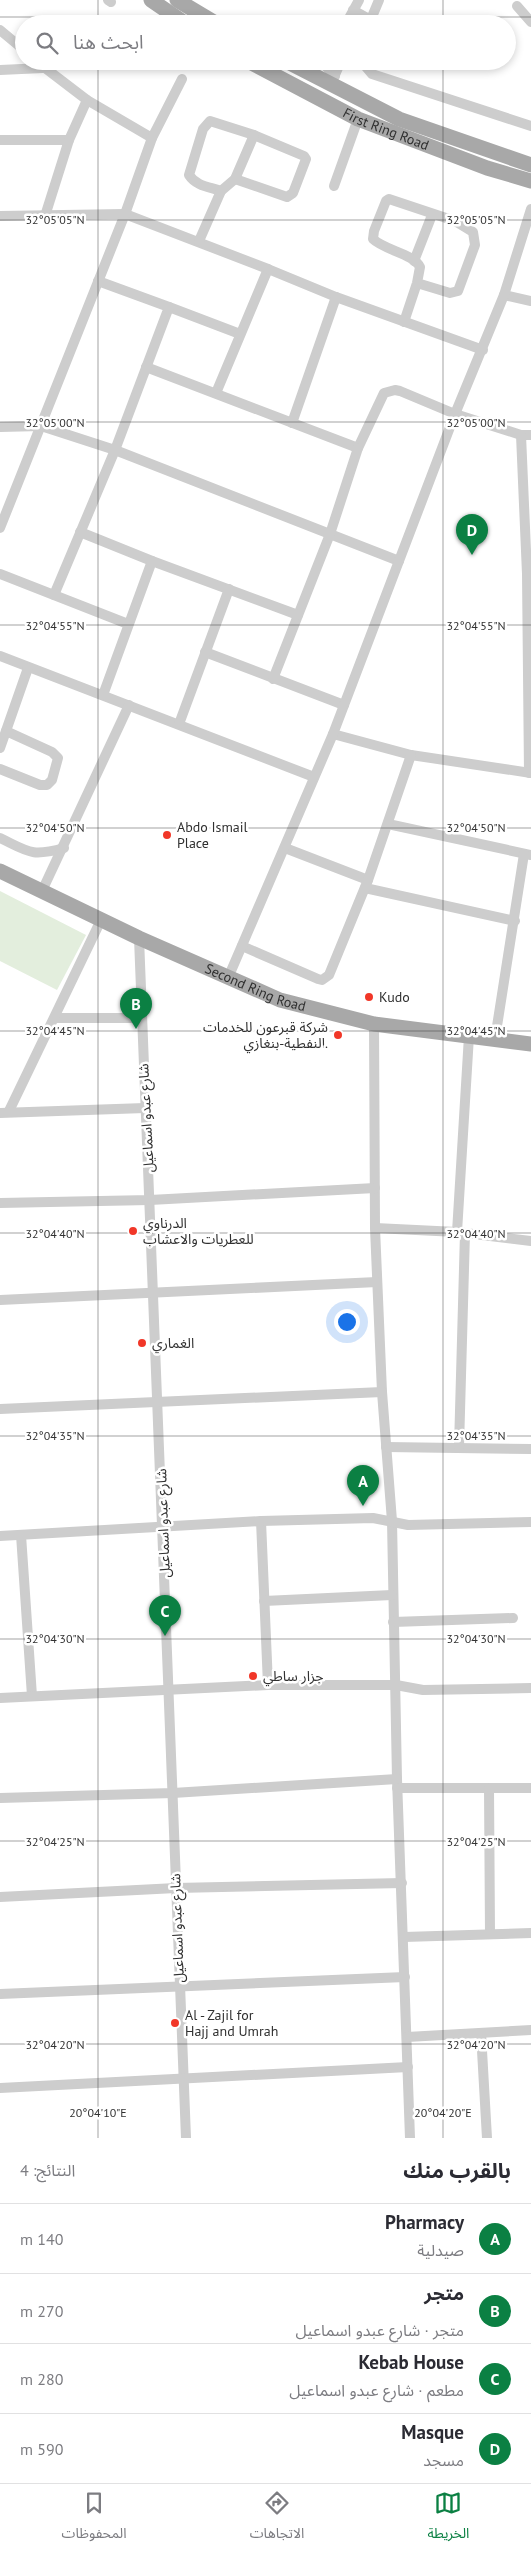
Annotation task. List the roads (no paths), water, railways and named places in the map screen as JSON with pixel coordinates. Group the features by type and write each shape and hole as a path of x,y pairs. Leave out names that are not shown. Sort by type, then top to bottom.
{"main road":[{"path":"151,0 173,15"},
{"path":"178,0 202,15"},
{"name":"First Ring Road","path":"265,70 358,119 487,168 531,181"},
{"name":"First Ring Road","path":"308,70 333,80 399,119 531,165"},
{"name":"Second Ring Road","path":"0,871 139,938 280,1000 374,1024 531,1044"}],"street":[{"path":"351,15 359,0"},
{"path":"373,15 379,0"},
{"path":"517,6 531,22"},
{"path":"354,10 361,15"},
{"path":"0,30 15,42"},
{"path":"0,70 15,68"},
{"path":"47,70 86,100 152,138"},
{"path":"327,70 333,80"},
{"path":"333,80 337,70"},
{"path":"369,70 372,74 531,126"},
{"path":"0,528 125,214 152,138 182,79"},
{"path":"45,216 69,140 86,100"},
{"path":"334,186 358,119"},
{"path":"222,191 192,180 189,175 203,129 207,123 213,121 254,135 305,158 306,161 293,193 283,196 235,178"},
{"path":"199,240 222,191 235,178 254,135"},
{"path":"0,140 69,140"},
{"path":"404,322 417,283 420,267 414,261 378,244 373,239 374,231 386,201 389,199 470,229 475,237 475,246 458,291 450,293 417,283"},
{"path":"228,978 333,734 455,414 483,350 504,295 531,209"},
{"path":"0,216 125,214 199,240 336,297 483,350"},
{"path":"414,261 432,214"},
{"path":"216,393 268,268"},
{"path":"98,281 240,334"},
{"path":"504,295 531,301"},
{"path":"292,423 336,297"},
{"path":"54,596 115,450 169,307"},
{"path":"146,367 358,448"},
{"path":"273,679 330,534 358,448 384,393 388,390 400,391 455,414 526,435 530,773 411,755 333,734"},
{"path":"0,427 41,426 115,450 399,561"},
{"path":"80,532 298,615"},
{"path":"103,695 152,561"},
{"path":"0,574 128,624"},
{"path":"179,724 229,589"},
{"path":"206,652 344,705"},
{"path":"0,656 314,777"},
{"path":"0,748 28,668"},
{"path":"42,891 64,848 129,705"},
{"path":"0,769 40,785 47,785 52,780 58,758 52,752 6,731"},
{"path":"242,946 284,966 322,980 329,974 367,884 411,755"},
{"path":"388,824 528,855 496,1039"},
{"path":"0,838 33,853 42,854 64,848"},
{"path":"285,848 367,884 515,921"},
{"path":"4,1112 55,1018 101,920"},
{"name":"شارع عبدو اسماعيل","path":"139,938 186,2138"},
{"path":"55,1018 141,1018"},
{"path":"374,1024 375,1228 382,1392 392,1521 397,1783 410,2138"},
{"path":"459,1447 461,1233 468,1036"},
{"path":"4,1112 145,1108"},
{"path":"0,1204 150,1200 375,1188"},
{"path":"375,1228 461,1233 531,1241"},
{"path":"0,1300 377,1282"},
{"path":"0,1409 382,1392"},
{"path":"386,1447 531,1449"},
{"path":"0,1536 261,1521 373,1518 408,1525 531,1522"},
{"path":"261,1521 268,1685"},
{"path":"21,1535 32,1696"},
{"path":"264,1601 392,1595"},
{"path":"393,1622 513,1618"},
{"path":"0,1698 268,1685 396,1685 423,1690 531,1688"},
{"path":"0,1798 173,1793 397,1783 489,1788 531,1788"},
{"path":"489,1788 490,1934"},
{"path":"0,1897 176,1888 402,1883"},
{"path":"404,1937 531,1933"},
{"path":"0,1994 180,1988 405,1977"},
{"path":"407,2037 531,2030"},
{"path":"481,2033 487,2138"},
{"path":"0,2088 408,2067"}],"place":[{"name":"Masque","path":"472,555"},
{"name":"Abdo Ismail Place","path":"167,835"},
{"name":"Kudo","path":"369,997"},
{"name":"متجر","path":"136,1029"},
{"name":"شركة قبرعون للخدمات النفطية-بنغازي.","path":"338,1035"},
{"name":"الدرناوي للعطريات والاعشاب","path":"133,1231"},
{"name":"الغماري","path":"142,1343"},
{"name":"Pharmacy","path":"363,1506"},
{"name":"Kebab House","path":"165,1636"},
{"name":"جزار ساطي","path":"253,1676"},
{"name":"Al - Zajil for Hajj and Umrah","path":"175,2023"}]}
